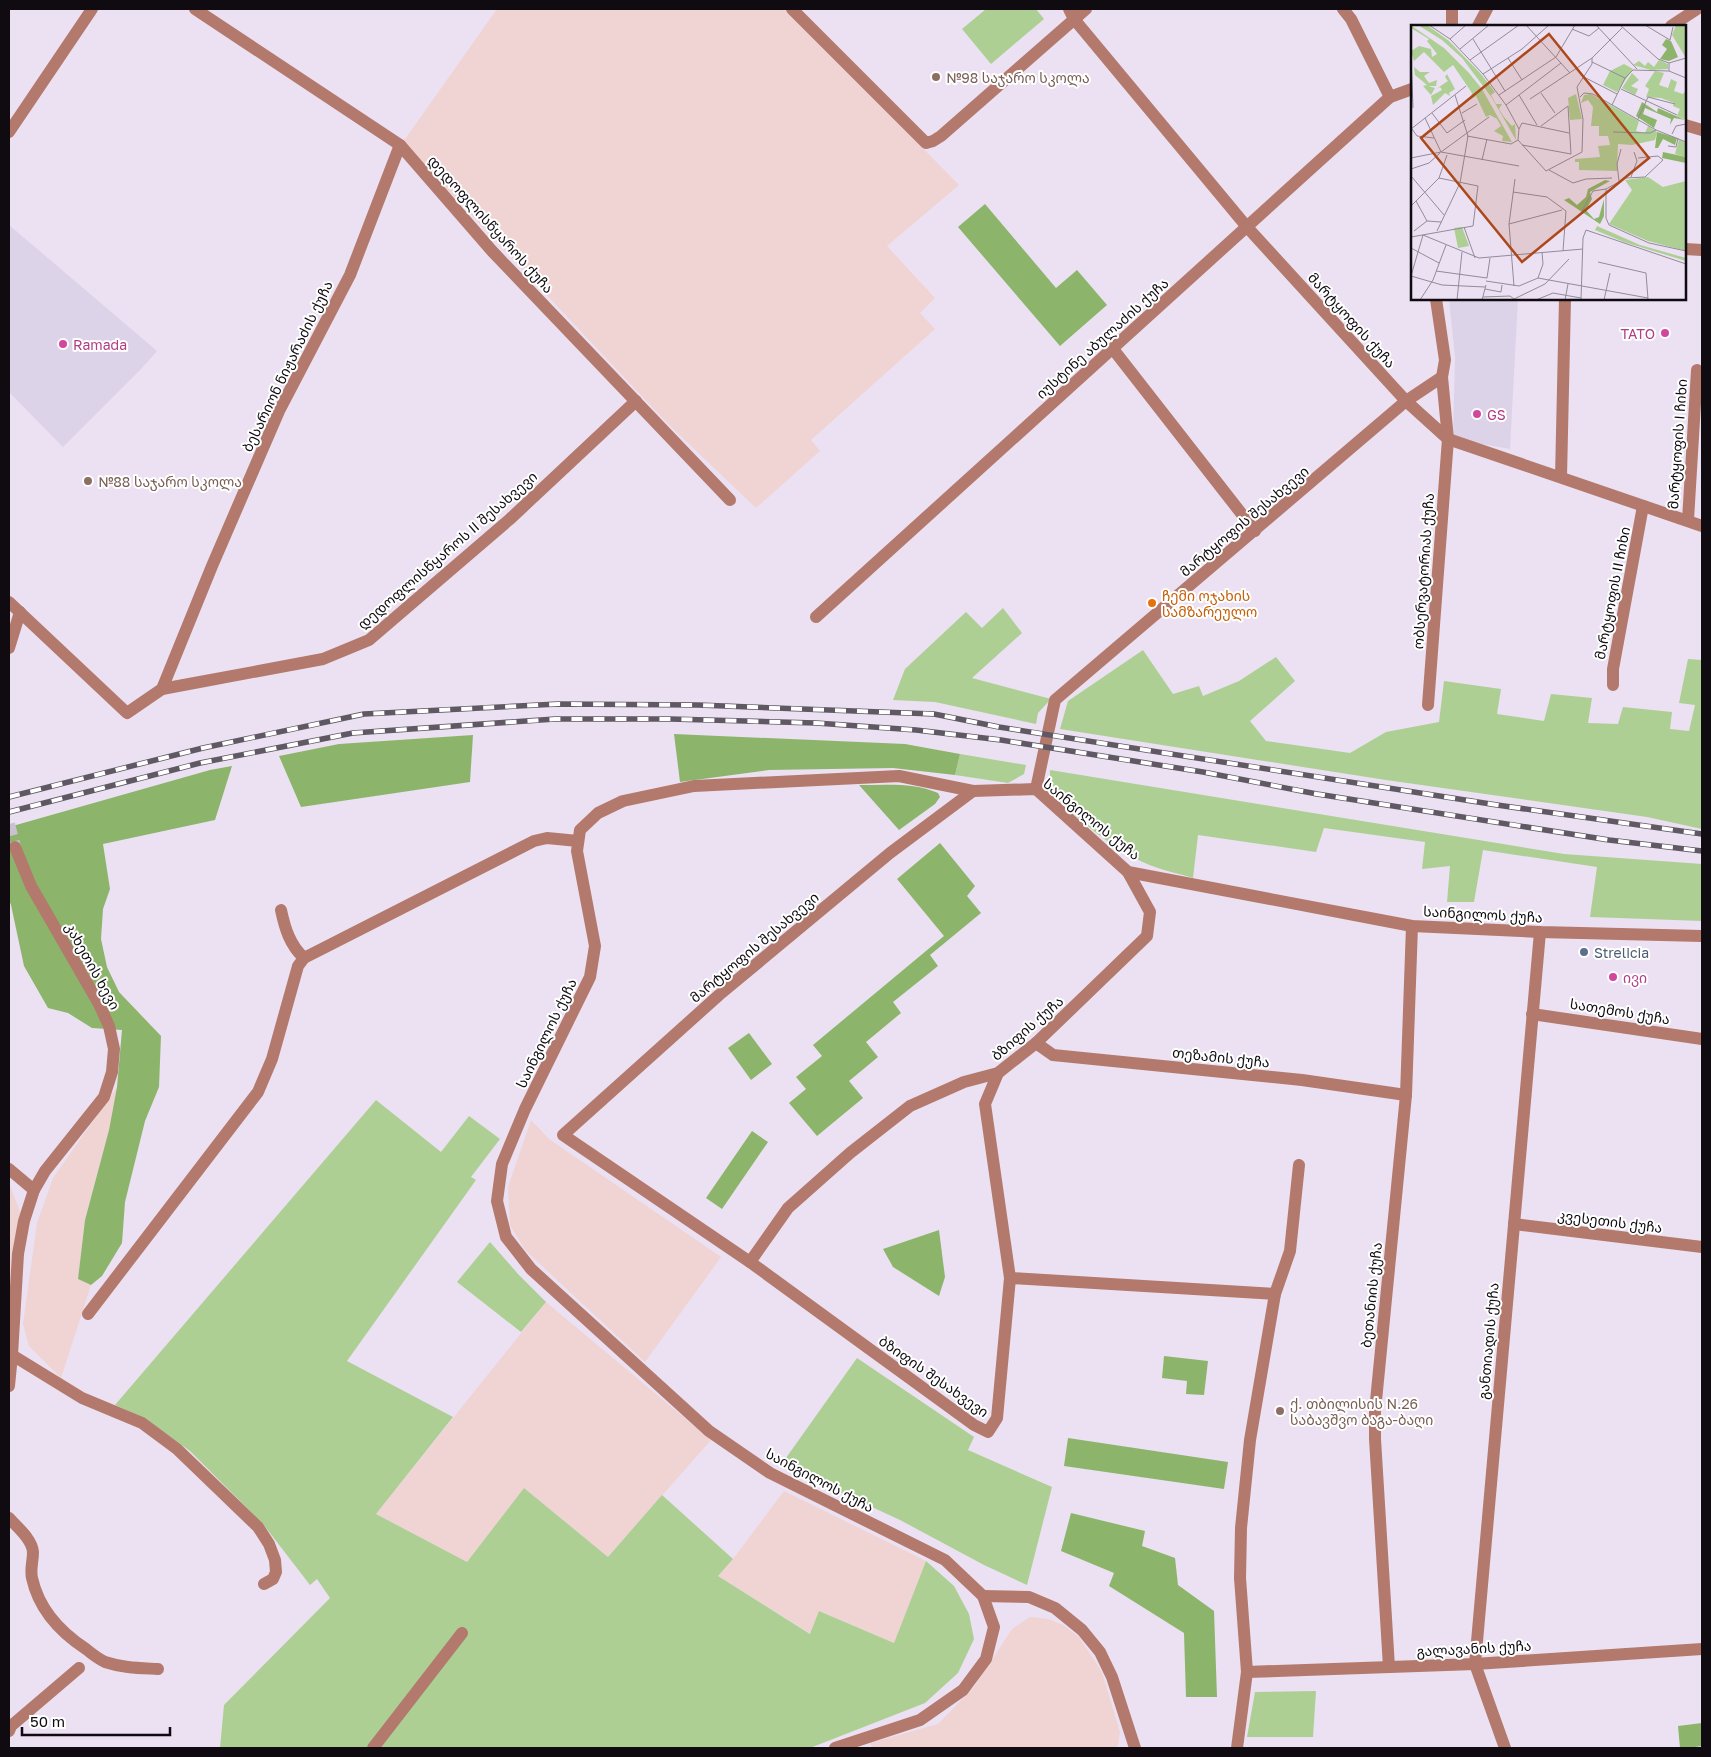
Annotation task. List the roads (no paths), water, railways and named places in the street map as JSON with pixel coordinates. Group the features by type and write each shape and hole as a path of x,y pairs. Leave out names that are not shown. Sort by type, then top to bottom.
{"street":[{"path":"9,132 92,9"},
{"name":"დედოფლისწყაროს ქუჩა","path":"195,9 400,145 492,251 730,500"},
{"path":"792,9 926,143 933,141 1071,14 1086,9"},
{"path":"1343,9 1351,19 1390,98"},
{"path":"1452,9 1452,25"},
{"path":"1479,25 1487,9"},
{"path":"1673,25 1697,9"},
{"name":"მარტყოფის ქუჩა","path":"1071,14 1247,227 1406,401 1448,439 1702,526"},
{"name":"იუსტინე აბულაძის ქუჩა","path":"816,617 1390,98 1411,89"},
{"path":"1686,125 1702,130"},
{"name":"ბესარიონ ნიჟარაძის ქუჩა","path":"162,689 212,566 279,411 350,275 400,145"},
{"path":"1686,249 1702,250"},
{"name":"ობსერვატორიას ქუჩა","path":"1428,705 1448,439 1442,377 1445,360 1436,300"},
{"path":"1561,478 1565,300"},
{"path":"1113,349 1255,531"},
{"name":"მარტყოფის I ჩიხი","path":"1688,520 1697,370"},
{"name":"მარტყოფის შესახვევი","path":"1036,789 1055,700 1406,401 1442,377"},
{"name":"დედოფლისწყაროს II შესახვევი","path":"162,689 322,659 369,640 510,519 636,401"},
{"name":"მარტყოფის II ჩიხი","path":"1613,685 1613,669 1643,506"},
{"path":"9,602 127,712 162,689"},
{"path":"9,648 20,612"},
{"name":"საინგილოს ქუჩა","path":"835,1748 920,1720 962,1690 986,1658 994,1627 983,1596 946,1560 770,1473 709,1431 531,1269 506,1237 497,1201 502,1164 525,1109 590,977 595,946 577,851 580,830 598,813 623,801 694,786 899,776 973,790 1036,789 1128,872 1412,926 1540,932 1702,936"},
{"name":"მარტყოფის შესახვევი","path":"563,1135 719,995 890,852 973,790"},
{"path":"88,1314 258,1092 272,1059 298,966 304,958 534,841 547,838 578,841"},
{"name":"კახეთის ხევი","path":"9,1386 18,1254 24,1221 34,1190 45,1171 104,1097 112,1072 114,1048 110,1026 31,886 14,847"},
{"name":"ბზიფის ქუჩა","path":"750,1262 788,1208 850,1153 910,1106 964,1082 998,1074 1036,1043 1147,936 1150,912 1128,872"},
{"path":"281,910 289,939 304,958"},
{"name":"ბეთანიის ქუჩა","path":"1389,1667 1375,1439 1375,1411 1406,1095 1412,926"},
{"name":"განთიადის ქუჩა","path":"1505,1748 1475,1664 1540,932"},
{"name":"სათემოს ქუჩა","path":"1532,1014 1702,1039"},
{"name":"თეზამის ქუჩა","path":"1036,1043 1053,1055 1302,1080 1406,1095"},
{"name":"ბზიფის შესახვევი","path":"563,1135 750,1262 974,1425 988,1432 997,1418 1010,1278 985,1104 998,1074"},
{"path":"1237,1748 1247,1672 1240,1578 1241,1528 1250,1440 1275,1294 1290,1251 1299,1165"},
{"path":"9,1168 34,1190"},
{"name":"კვესეთის ქუჩა","path":"1514,1224 1702,1247"},
{"path":"1010,1278 1275,1294"},
{"path":"12,1355 82,1398 142,1423 176,1449 258,1527 269,1544 275,1560 276,1572 273,1579 264,1584"},
{"path":"9,1518 29,1541 33,1550 32,1578 47,1614 67,1636 104,1661 132,1668 158,1669"},
{"path":"983,1596 1029,1597 1055,1608 1082,1630 1100,1652 1112,1677 1134,1748"},
{"path":"374,1748 462,1633"},
{"name":"გალავანის ქუჩა","path":"1247,1672 1475,1664 1702,1649"},
{"path":"9,1732 11,1726 79,1668"}],"tunnel":[{"path":"9,824 15,847"}],"railway":[{"path":"9,797 203,748 364,714 558,704 698,705 934,714 999,727 1497,805 1702,834"},
{"path":"9,812 200,763 353,733 555,719 670,719 816,723 916,730 1001,740 1203,772 1317,794 1609,840 1702,851"}],"place":[{"name":"№98 საჯარო სკოლა","path":"936,77"},
{"name":"TATO","path":"1665,333"},
{"name":"Ramada","path":"63,344"},
{"name":"GS","path":"1477,414"},
{"name":"№88 საჯარო სკოლა","path":"88,481"},
{"name":"ჩემი ოჯახის სამზარეულო","path":"1152,603"},
{"name":"Strelicia","path":"1584,952"},
{"name":"ივი","path":"1613,977"},
{"name":"ქ. თბილისის N.26 საბავშვო ბაგა-ბაღი","path":"1280,1411"}]}
